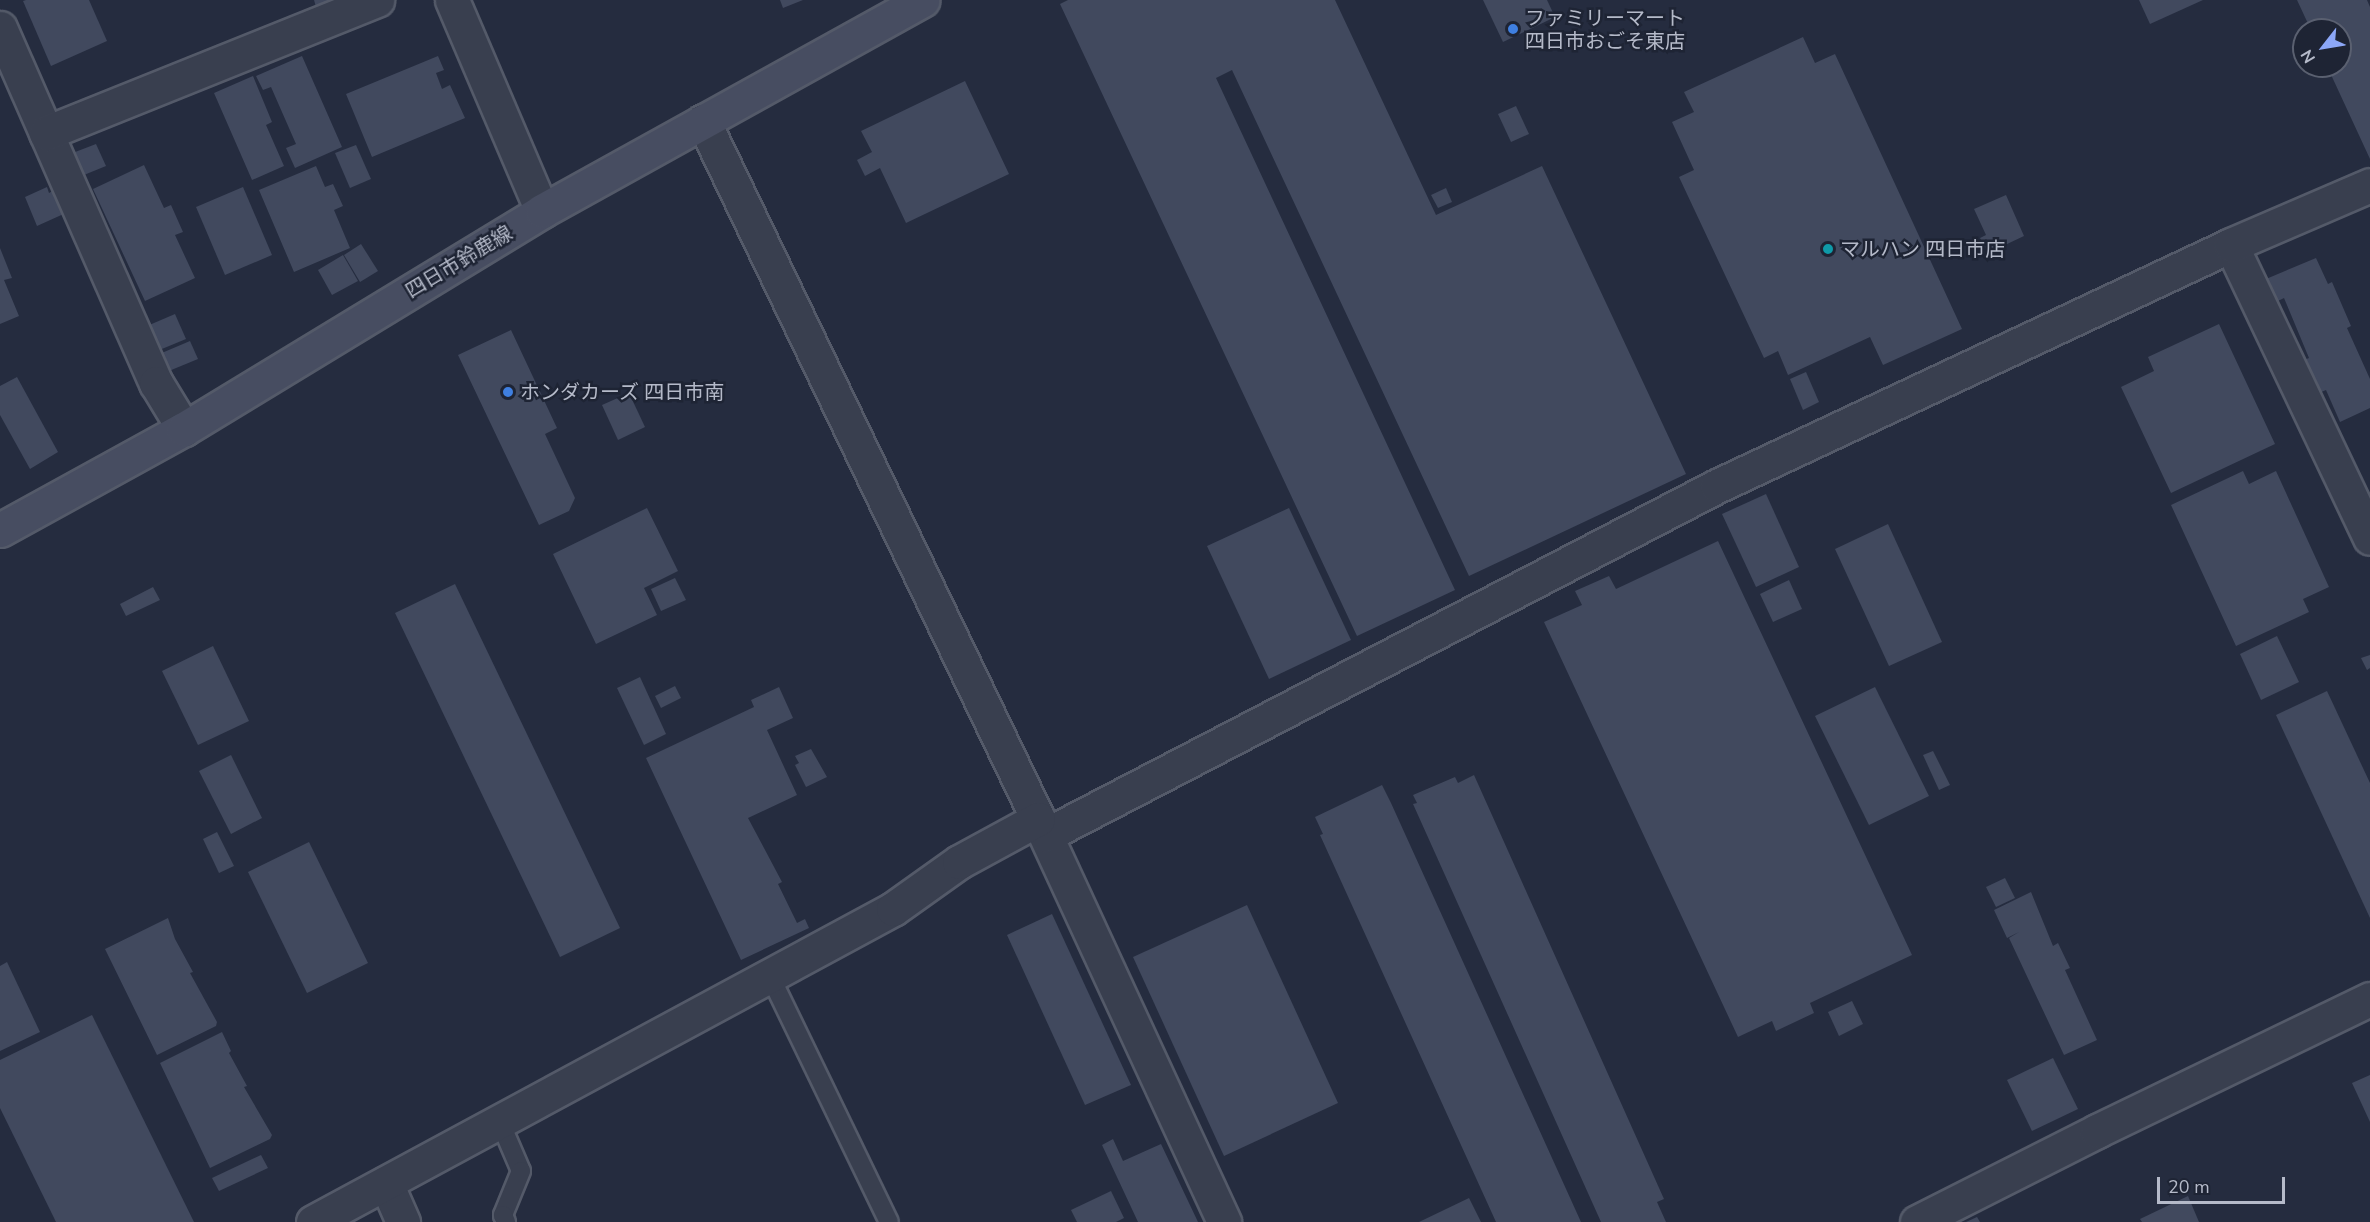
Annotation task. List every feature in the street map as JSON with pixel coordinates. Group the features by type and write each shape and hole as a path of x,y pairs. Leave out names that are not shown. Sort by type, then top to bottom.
{"main road":[{"name":"四日市鈴鹿線","path":"0,530 184,429 542,211 922,0"}],"street":[{"path":"46,133 377,0"},
{"path":"452,0 542,211"},
{"path":"0,28 94,236 156,383 184,429"},
{"path":"703,121 1042,827 1224,1222"},
{"path":"313,1222 893,909 959,862 1042,827 1717,486 2231,245 2370,185"},
{"path":"2231,245 2370,538"},
{"path":"1917,1222 2107,1126 2370,999"},
{"path":"386,1183 403,1222"}],"lane":[{"path":"770,976 889,1222"},
{"path":"500,1122 521,1171 503,1215 506,1222"}],"building":[{"path":"89,0 107,41 51,66 23,1"},
{"path":"314,0 333,0 316,7"},
{"path":"780,0 803,0 783,8"},
{"path":"1068,0 1335,0 1436,215 1542,166 1686,474 1469,576 1232,70 1216,78 1455,590 1357,636 1060,4"},
{"name":"ファミリーマート 四日市おごそ東店","path":"1483,0 1547,0 1555,17 1503,42"},
{"path":"2139,0 2203,0 2150,24"},
{"path":"2297,0 2367,0 2370,7 2370,159 2333,78 2352,78 2352,18 2305,18"},
{"name":"マルハン 四日市店","path":"1803,37 1815,63 1835,54 1962,329 1883,365 1870,337 1788,375 1778,351 1764,358 1679,177 1694,170 1672,122 1694,112 1684,92"},
{"path":"302,56 342,147 295,168 286,148 296,144 271,87 263,90 256,76"},
{"path":"438,56 444,70 436,73 442,89 450,85 465,118 372,157 346,94"},
{"path":"253,76 272,122 266,125 284,166 252,180 214,93"},
{"path":"965,81 1009,174 906,223 880,168 865,176 857,160 872,152 861,131"},
{"path":"1516,106 1529,134 1511,142 1498,114"},
{"path":"96,144 106,166 79,177 70,154"},
{"path":"356,145 371,179 350,188 335,153"},
{"path":"144,165 164,208 171,205 183,232 175,235 195,278 145,301 93,189"},
{"path":"316,166 325,187 333,184 343,206 334,210 350,248 294,272 259,190"},
{"path":"47,187 49,193 58,188 68,212 37,226 25,197"},
{"path":"243,187 272,255 225,275 196,207"},
{"path":"1446,188 1452,202 1438,208 1431,195"},
{"path":"2006,195 2024,236 1988,253 1980,238 1986,235 1974,209"},
{"path":"361,244 378,271 360,282 344,255"},
{"path":"0,248 12,278 4,280 19,316 0,324"},
{"path":"343,255 358,281 332,295 318,270"},
{"path":"2316,258 2328,284 2332,282 2351,326 2347,328 2370,379 2370,408 2340,422 2326,390 2319,393 2304,360 2309,358 2284,298 2276,302 2266,279"},
{"path":"175,314 186,339 157,351 147,326"},
{"path":"2219,324 2275,444 2171,493 2121,387 2154,371 2148,357"},
{"name":"ホンダカーズ 四日市南","path":"511,330 557,428 545,434 575,498 569,511 539,525 458,355"},
{"path":"190,341 198,359 164,373 157,355"},
{"path":"1806,372 1819,402 1803,410 1790,379"},
{"path":"17,377 58,452 30,469 0,415 0,386"},
{"path":"629,393 645,427 618,440 602,405"},
{"path":"2243,471 2249,484 2276,471 2329,587 2303,599 2309,612 2236,646 2171,505"},
{"path":"1766,494 1799,567 1756,587 1722,514"},
{"path":"647,508 678,571 644,588 657,615 596,644 553,554"},
{"path":"1289,508 1351,640 1269,679 1207,546"},
{"path":"1888,524 1942,642 1889,666 1835,549"},
{"path":"1718,541 1912,955 1810,1003 1814,1013 1776,1031 1772,1021 1738,1037 1544,622 1582,605 1575,591 1609,576 1616,589"},
{"path":"675,578 686,600 661,611 651,589"},
{"path":"1789,580 1802,609 1773,622 1760,594"},
{"path":"455,584 620,928 560,957 395,613"},
{"path":"153,587 160,600 126,616 120,604"},
{"path":"2277,636 2299,682 2261,700 2240,654"},
{"path":"213,646 249,721 198,745 162,671"},
{"path":"2370,655 2370,668 2367,670 2361,658"},
{"path":"640,677 666,734 644,745 617,688"},
{"path":"675,686 681,698 661,708 655,696"},
{"path":"779,687 793,718 767,730 797,795 748,818 782,882 778,884 797,923 805,919 809,928 741,960 646,758 754,707 751,700"},
{"path":"1875,687 1929,796 1869,825 1815,716"},
{"path":"2327,691 2370,783 2370,918 2276,715"},
{"path":"811,749 827,777 806,787 795,765 799,763 795,756"},
{"path":"1933,751 1950,785 1939,790 1923,755"},
{"path":"231,755 262,818 231,834 199,771"},
{"path":"1474,775 1664,1199 1657,1202 1666,1222 1601,1222 1413,804 1417,803 1413,795 1455,777 1458,783"},
{"path":"1382,785 1581,1222 1496,1222 1320,835 1323,834 1315,817"},
{"path":"217,832 234,866 219,873 203,839"},
{"path":"309,842 368,963 307,993 248,872"},
{"path":"2005,878 2015,898 1996,907 1986,887"},
{"path":"2031,892 2053,946 2058,943 2070,968 2065,970 2097,1040 2064,1055 2009,938 2019,932 2007,938 1994,910"},
{"path":"1247,905 1338,1103 1224,1156 1133,957"},
{"path":"1052,914 1131,1085 1085,1105 1007,935"},
{"path":"168,918 175,939 193,972 190,973 217,1022 216,1026 157,1055 105,949"},
{"path":"7,962 40,1032 0,1051 0,966"},
{"path":"1852,1001 1863,1024 1839,1036 1828,1012"},
{"path":"92,1015 194,1222 56,1222 0,1108 0,1060"},
{"path":"222,1032 231,1051 229,1053 247,1086 244,1087 272,1135 270,1139 210,1168 160,1063"},
{"path":"2053,1058 2078,1109 2032,1131 2007,1080"},
{"path":"2370,1075 2370,1122 2352,1083"},
{"path":"1113,1139 1123,1161 1161,1144 1198,1222 1138,1222 1102,1145"},
{"path":"261,1155 268,1168 219,1191 212,1178"},
{"path":"1111,1191 1124,1218 1116,1222 1077,1222 1071,1210"},
{"path":"2188,1196 2199,1222 2142,1222 2140,1219"},
{"path":"1469,1198 1481,1222 1419,1222"},
{"path":"1977,1217 1980,1222 1966,1222"}],"place":[{"name":"ファミリーマート 四日市おごそ東店","path":"1513,29"},
{"name":"マルハン 四日市店","path":"1828,249"},
{"name":"ホンダカーズ 四日市南","path":"508,392"}]}
